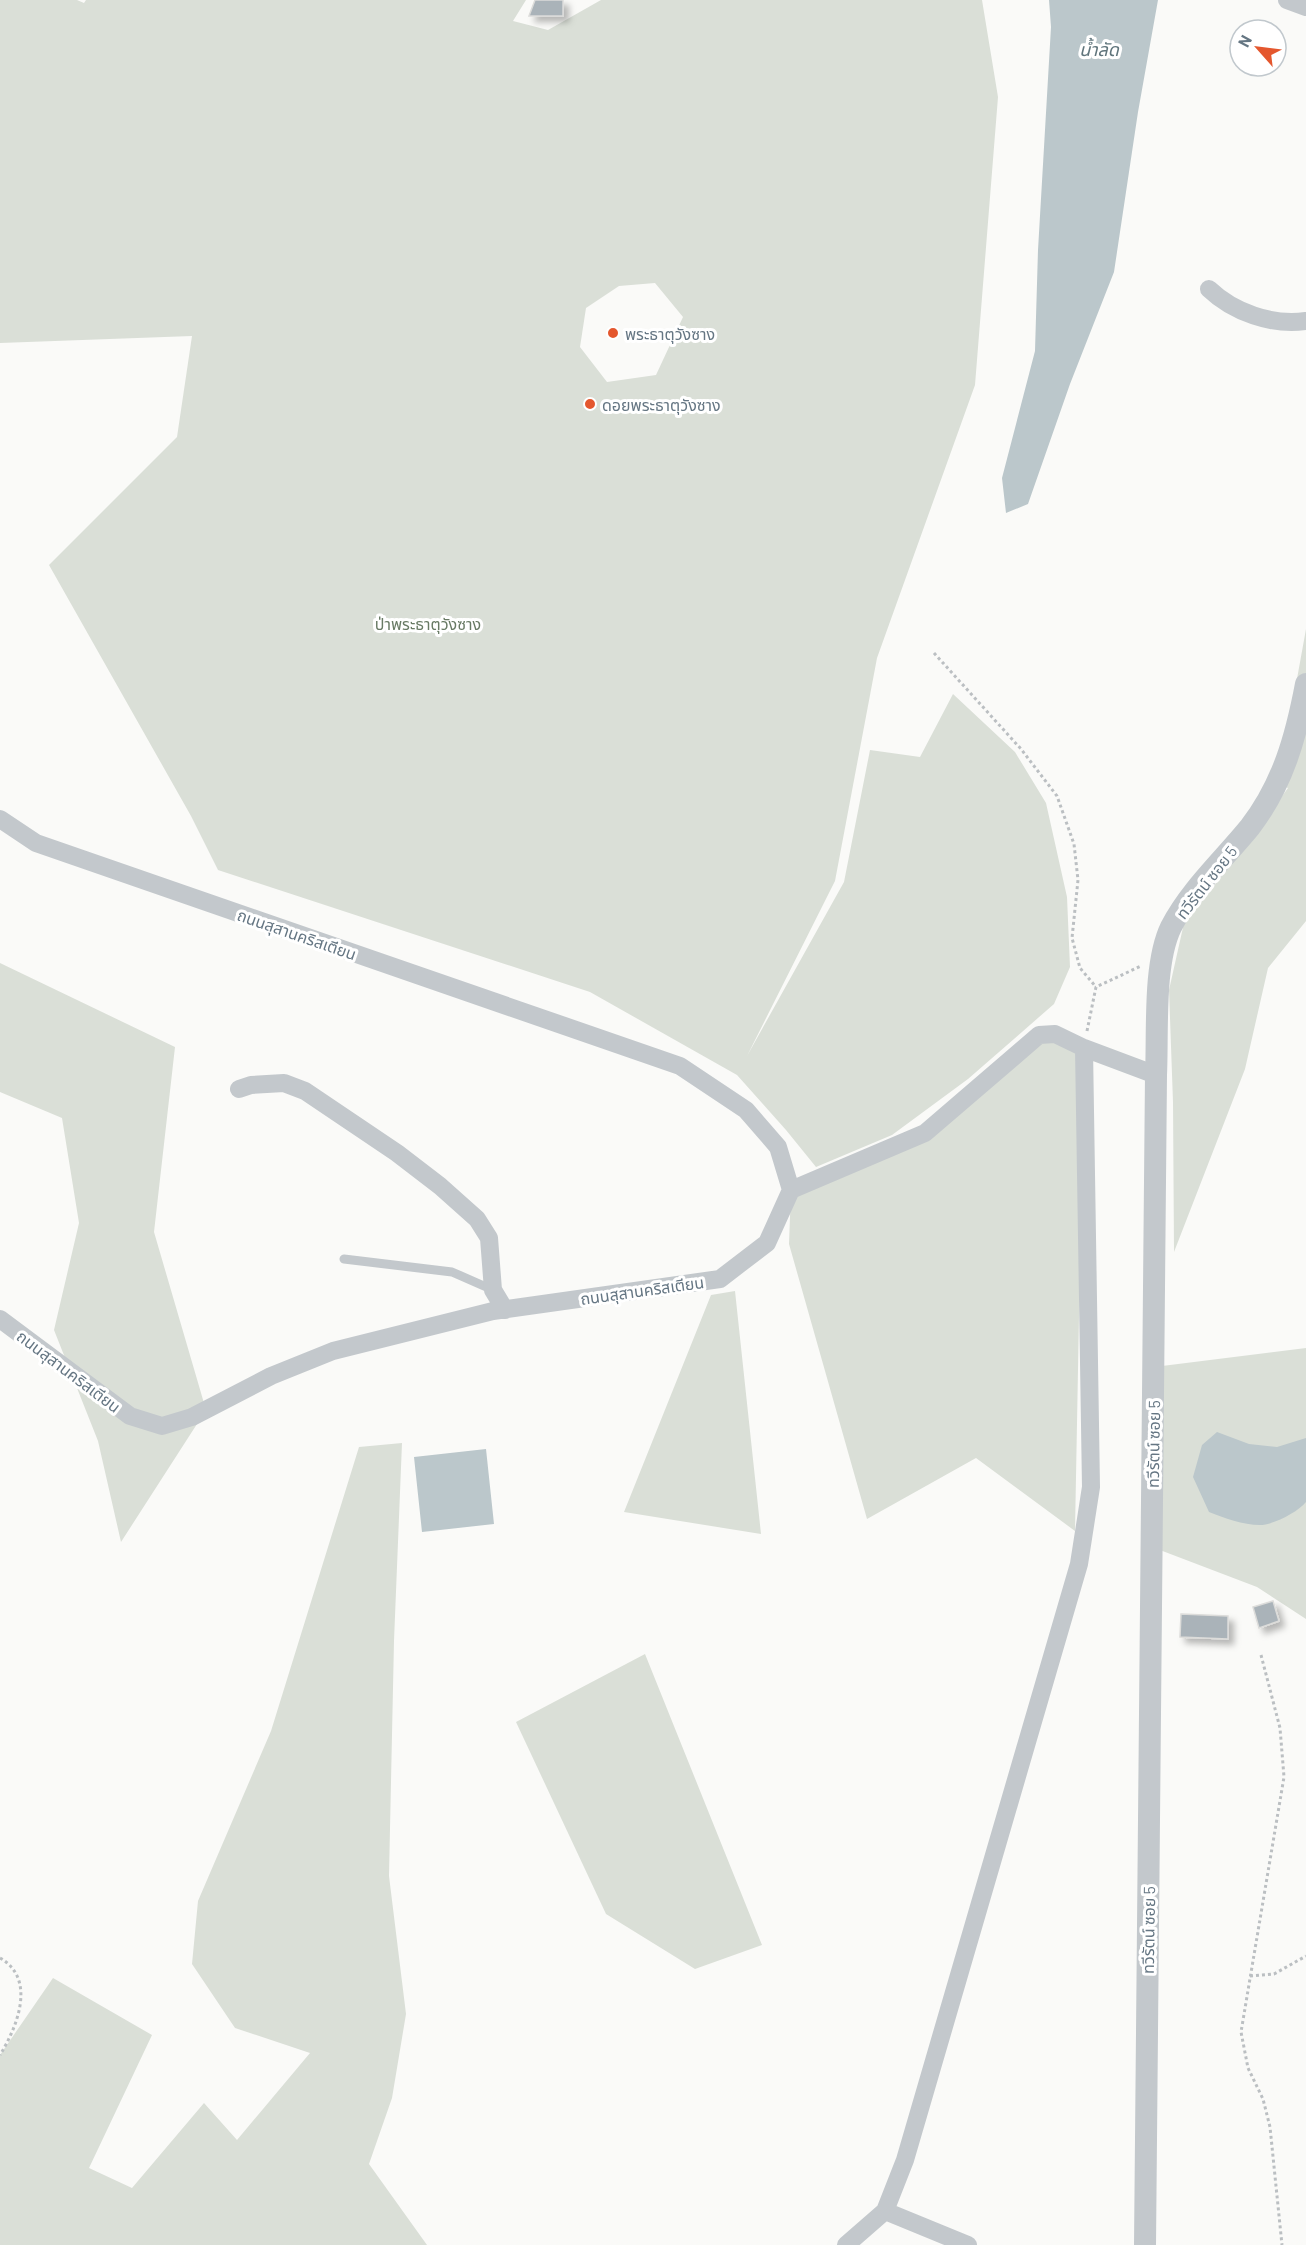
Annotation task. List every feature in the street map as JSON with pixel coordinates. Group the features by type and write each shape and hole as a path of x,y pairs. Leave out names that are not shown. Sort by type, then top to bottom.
{"street":[{"path":"1287,0 1306,8"},
{"path":"1209,289 1222,301 1245,312 1278,321 1306,321"},
{"name":"ทวีรัตน์ ซอย 5","path":"1145,2245 1156,1076 1161,957 1171,927 1195,892 1251,824 1278,784 1291,747 1306,684"},
{"name":"ถนนสุสานคริสเตียน","path":"0,819 36,843 680,1066 746,1110 778,1147 791,1190 767,1244 720,1278 505,1310 333,1351 271,1376 192,1417 162,1426 130,1416 0,1319"},
{"path":"791,1190 925,1133 1039,1035 1055,1034 1156,1076"},
{"path":"846,2245 885,2211 905,2160 1079,1563 1091,1487 1084,1048"},
{"path":"239,1089 251,1085 285,1083 305,1091 398,1153 440,1186 477,1219 489,1238 493,1290 505,1310"},
{"path":"885,2211 968,2245"}],"lane":[{"path":"344,1259 453,1272 493,1290"}],"path":[{"path":"934,653 1021,749 1057,796 1074,844 1078,880 1072,938 1080,968 1096,987"},
{"path":"1096,987 1161,957"},
{"path":"1084,1048 1096,987"},
{"path":"1262,1655 1280,1728 1284,1777 1241,2032 1248,2068 1263,2099 1270,2127 1282,2245"},
{"path":"1250,1976 1274,1974 1306,1956"},
{"path":"0,1958 10,1963 23,1991 14,2032 0,2055"}],"green space":[{"name":"ป่าพระธาตุวังซาง","path":"0,0 77,0 84,3 86,0 526,0 513,21 548,30 601,0 982,0 998,97 975,385 877,658 835,881 747,1056 844,882 870,750 920,757 953,694 1015,752 1046,803 1067,897 1070,967 1054,1004 968,1079 892,1135 816,1167 737,1075 590,992 218,870 191,816 49,565 177,437 192,336 0,343","holes":["655,283 683,317 656,375 607,382 580,347 586,308 619,286"]},
{"path":"1306,629 1306,921 1268,968 1245,1069 1174,1252 1173,1102 1169,990 1184,923 1238,856 1288,788 1278,784"},
{"path":"0,963 175,1047 154,1232 206,1410 121,1542 98,1441 54,1330 79,1223 62,1118 0,1092"},
{"path":"1039,1035 1084,1048 1075,1531 976,1458 867,1519 789,1244 791,1190 925,1133"},
{"path":"735,1291 761,1534 624,1512 711,1295"},
{"path":"1306,1348 1306,1619 1257,1587 1152,1547 1154,1367"},
{"path":"402,1443 394,1641 389,1876 406,2014 392,2098 369,2164 427,2245 0,2245 0,2055 53,1978 152,2035 89,2168 132,2188 204,2103 237,2140 310,2053 235,2028 192,1964 198,1901 271,1731 359,1447"},
{"path":"645,1654 762,1945 695,1969 606,1914 516,1722"}],"water":[{"name":"น้ำลัด","path":"1049,0 1158,0 1138,112 1114,272 1070,384 1028,504 1006,513 1002,478 1035,351 1038,250 1051,27"},
{"path":"1217,1432 1249,1444 1277,1447 1306,1438 1306,1502 1285,1517 1260,1525 1227,1519 1209,1512 1193,1477 1202,1445"},
{"path":"486,1449 494,1524 422,1532 414,1457"}],"building":[{"path":"535,0 563,0 563,16 529,16"},
{"path":"1273,1601 1279,1621 1259,1628 1253,1607"},
{"path":"1181,1614 1228,1616 1228,1639 1180,1637"}],"place":[{"name":"พระธาตุวังซาง","path":"613,333"},
{"name":"ดอยพระธาตุวังซาง","path":"590,404"}]}
